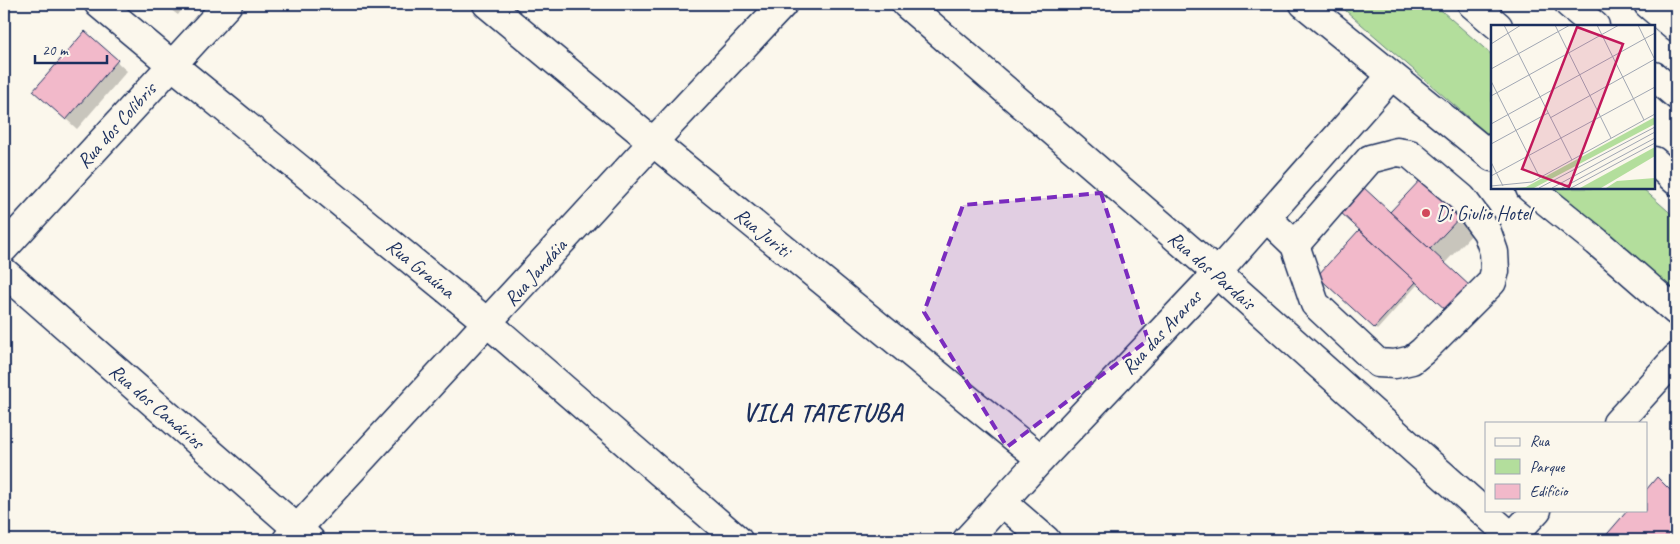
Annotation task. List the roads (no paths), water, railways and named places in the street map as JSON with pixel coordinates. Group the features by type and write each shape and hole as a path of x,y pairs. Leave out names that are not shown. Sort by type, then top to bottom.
{"main road":[{"name":"Rua Graúna","path":"99,4 488,323 738,540"},
{"name":"Rua dos Colibris","path":"4,248 228,4"},
{"name":"Rua Juriti","path":"487,4 1041,459"},
{"name":"Rua Jandáia","path":"298,537 488,323 653,142 783,4"},
{"name":"Rua dos Pardais","path":"906,4 1217,273 1512,539"},
{"path":"1304,4 1491,157"},
{"path":"1472,4 1497,25"},
{"path":"1569,4 1594,25"},
{"path":"1648,4 1676,28"},
{"name":"Rua das Araras","path":"967,540 1217,273 1391,76"},
{"path":"1655,77 1676,95"},
{"path":"1266,217 1296,245 1315,304 1378,363 1395,364 1412,360 1492,282 1495,271 1494,252 1488,232 1462,198 1410,154 1397,152 1370,159 1296,245"},
{"path":"1655,162 1676,181"},
{"path":"1531,189 1597,242 1676,311"},
{"name":"Rua dos Canários","path":"4,272 298,537"},
{"path":"1618,422 1676,358"},
{"path":"1002,502 1046,540"},
{"path":"1512,539 1535,512"}],"place":[{"name":"Di Giulio Hotel","path":"1426,213"}],"district":[{"name":"VILA TATETUBA","path":"823,412"}]}
